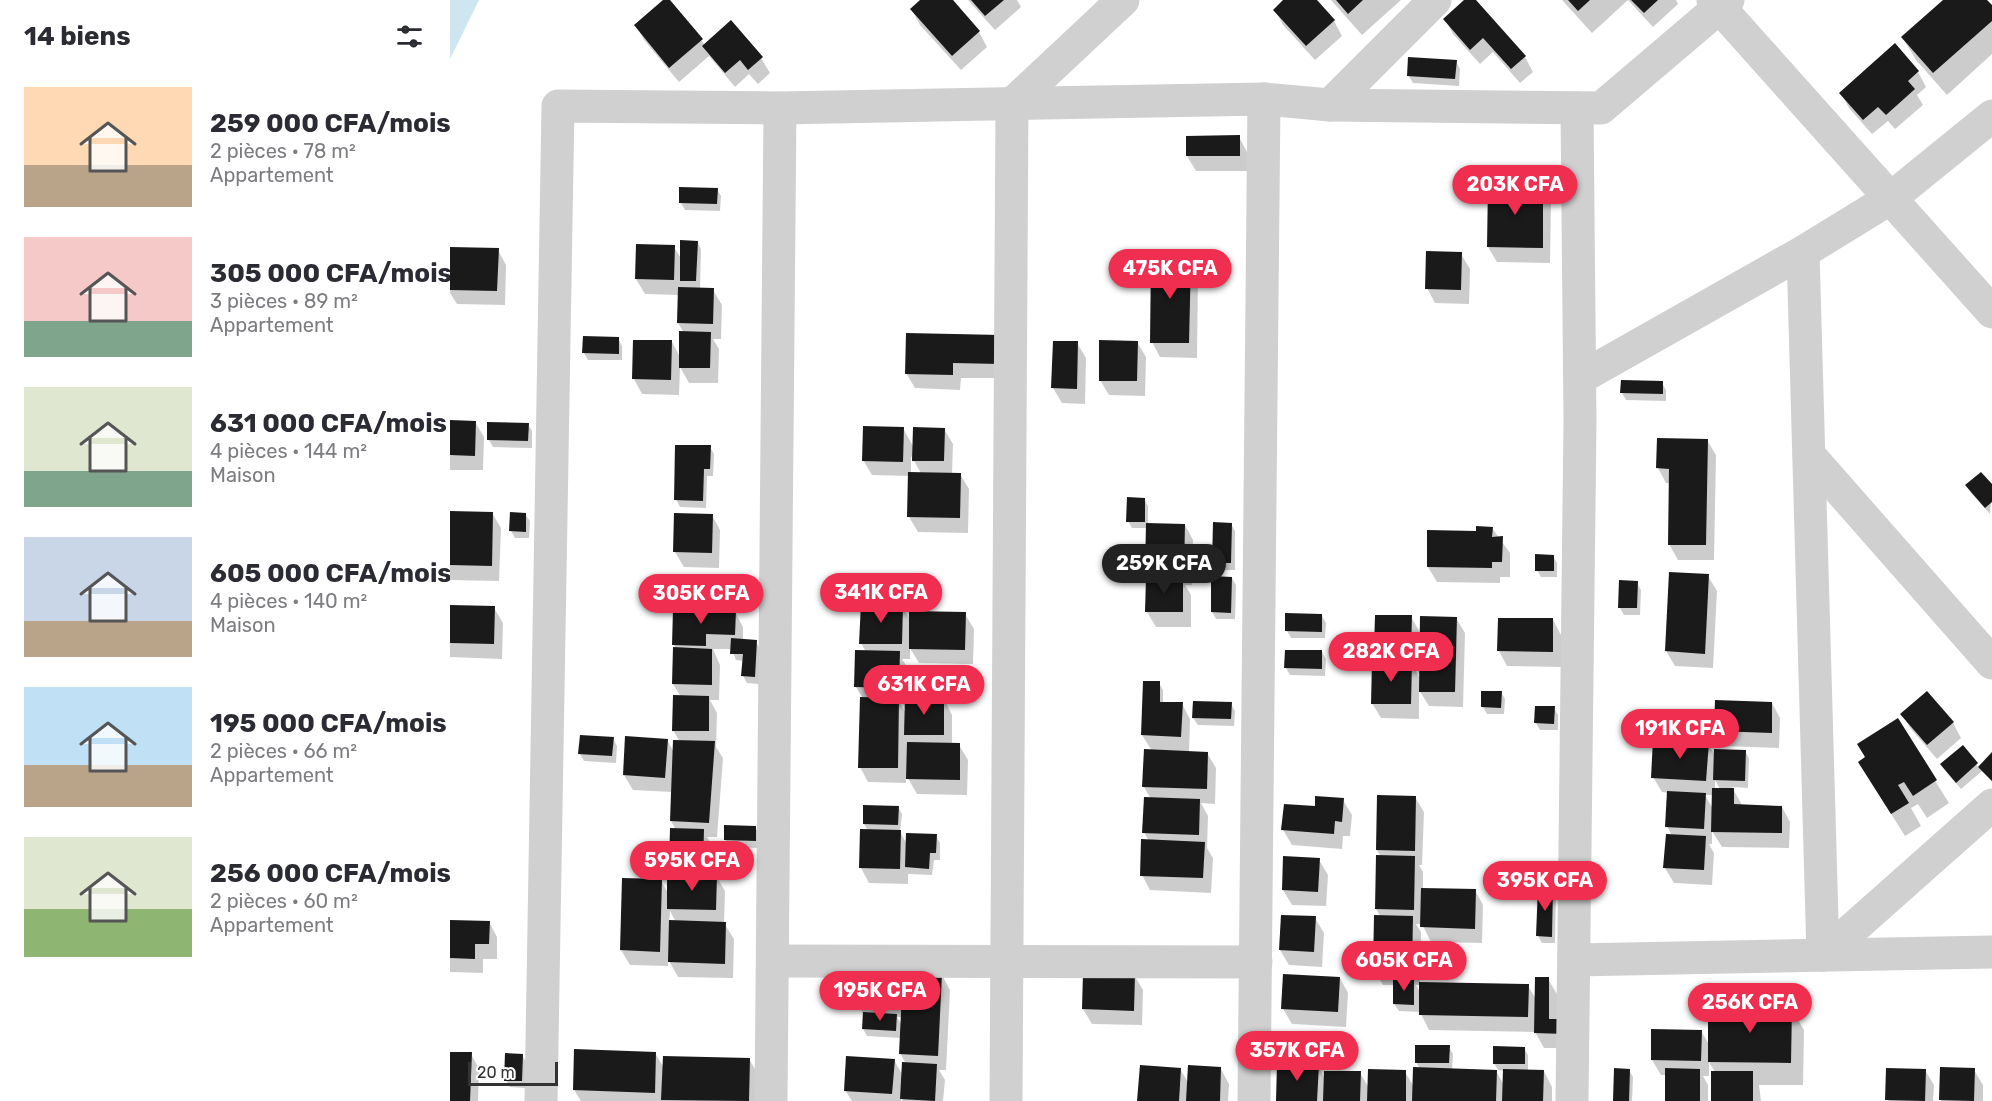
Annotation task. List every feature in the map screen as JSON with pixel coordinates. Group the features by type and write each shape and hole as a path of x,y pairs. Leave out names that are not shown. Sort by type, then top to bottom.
{"street":[{"path":"1006,1101 1012,104 1123,0"},
{"path":"1329,105 1435,0"},
{"path":"541,1101 558,106 780,108 1264,99 1329,105 1600,108 1720,2 1992,312"},
{"path":"1254,1101 1264,99"},
{"path":"771,1101 780,108"},
{"path":"1572,1101 1580,378 1577,108"},
{"path":"1580,378 1803,252 1891,198 1992,116"},
{"path":"1803,252 1824,955"},
{"path":"1809,455 1992,663"},
{"path":"1824,955 1992,805"},
{"path":"1574,960 1992,952"},
{"path":"774,961 1256,962"}],"water":[{"path":"450,0 479,0 450,59"}],"building":[{"path":"663,0 670,0 703,39 669,68 634,25"},
{"path":"920,0 953,0 980,31 952,56 910,9"},
{"path":"971,0 1004,0 985,16"},
{"path":"1283,0 1317,0 1335,20 1306,46 1273,10"},
{"path":"1336,0 1363,0 1348,14"},
{"path":"1464,0 1476,0 1526,56 1511,69 1483,38 1470,50 1443,19"},
{"path":"1568,0 1590,0 1578,11"},
{"path":"1631,0 1658,0 1644,13"},
{"path":"1943,0 1987,0 1992,5 1992,21 1933,73 1901,37"},
{"path":"731,20 763,57 748,70 740,60 725,73 702,46"},
{"path":"1895,43 1919,71 1908,81 1915,89 1886,115 1878,107 1863,120 1839,93"},
{"path":"1408,57 1457,60 1455,79 1407,76"},
{"path":"1240,135 1240,156 1186,156 1186,136"},
{"path":"1488,184 1543,185 1543,248 1487,247"},
{"path":"679,187 718,188 717,204 679,203"},
{"path":"680,240 698,241 696,281 680,281"},
{"path":"636,244 675,245 674,280 635,279"},
{"path":"450,247 499,248 497,291 450,290"},
{"path":"1426,251 1462,252 1461,290 1425,289"},
{"path":"1151,257 1191,258 1189,343 1150,343"},
{"path":"678,287 714,288 713,324 677,323"},
{"path":"679,331 711,332 710,368 679,368"},
{"path":"906,333 1001,335 1000,364 953,363 953,375 905,374"},
{"path":"583,336 619,337 619,354 582,353"},
{"path":"633,340 672,340 671,380 632,379"},
{"path":"1099,340 1138,341 1137,381 1099,381"},
{"path":"1053,341 1078,341 1077,389 1051,388"},
{"path":"1621,380 1663,381 1663,394 1620,393"},
{"path":"450,420 476,421 475,456 450,455"},
{"path":"487,422 529,423 528,441 487,440"},
{"path":"863,426 904,427 903,462 862,461"},
{"path":"913,427 945,428 944,461 912,461"},
{"path":"1657,438 1708,439 1706,545 1668,545 1669,469 1656,468"},
{"path":"675,445 711,445 710,469 704,469 703,501 674,500"},
{"path":"908,472 961,473 960,518 907,517"},
{"path":"1981,472 1992,484 1992,502 1985,508 1965,485"},
{"path":"1127,497 1145,498 1145,522 1126,522"},
{"path":"450,511 493,512 492,566 450,565"},
{"path":"510,512 526,513 526,532 509,531"},
{"path":"674,513 713,514 712,553 673,552"},
{"path":"1213,522 1232,523 1231,563 1212,563"},
{"path":"1146,523 1185,524 1184,571 1145,570"},
{"path":"1476,526 1493,527 1492,537 1503,536 1502,562 1492,562 1492,568 1427,567 1427,530 1476,531"},
{"path":"1535,554 1554,555 1554,571 1535,571"},
{"path":"1669,572 1709,574 1705,654 1665,651"},
{"path":"1211,576 1232,577 1231,613 1211,612"},
{"path":"1146,578 1183,579 1183,612 1145,612"},
{"path":"1619,580 1638,581 1637,608 1618,608"},
{"path":"861,603 903,604 902,644 859,644"},
{"path":"450,605 495,606 494,644 450,643"},
{"path":"673,609 736,610 735,635 706,634 706,646 672,645"},
{"path":"909,611 966,612 965,650 909,649"},
{"path":"1285,613 1322,614 1322,632 1285,631"},
{"path":"1375,615 1412,615 1411,651 1374,650"},
{"path":"1420,616 1457,617 1455,692 1419,692"},
{"path":"1498,618 1553,618 1553,652 1497,651"},
{"path":"731,638 757,640 755,677 741,676 743,654 730,654"},
{"path":"673,647 712,649 712,685 672,684"},
{"path":"855,650 900,651 899,688 854,687"},
{"path":"1285,650 1322,650 1322,669 1284,668"},
{"path":"1372,661 1412,662 1411,704 1371,704"},
{"path":"1143,681 1160,681 1160,702 1183,702 1181,737 1141,735"},
{"path":"1481,691 1502,691 1501,708 1481,707"},
{"path":"1927,691 1954,722 1927,745 1900,714"},
{"path":"673,695 709,696 709,731 672,731"},
{"path":"860,697 899,698 898,768 858,768"},
{"path":"905,697 944,698 944,735 904,735"},
{"path":"1715,700 1772,702 1772,733 1714,731"},
{"path":"1193,701 1232,702 1231,719 1192,718"},
{"path":"1535,706 1555,706 1554,724 1534,723"},
{"path":"1898,718 1937,780 1913,796 1904,782 1898,785 1909,803 1891,814 1858,762 1865,757 1857,744"},
{"path":"580,735 614,737 612,756 578,754"},
{"path":"625,736 668,739 665,778 623,775"},
{"path":"1653,739 1709,742 1706,781 1651,778"},
{"path":"673,740 715,741 709,823 670,821"},
{"path":"907,742 960,743 960,780 906,779"},
{"path":"1963,745 1978,763 1956,783 1940,764"},
{"path":"1144,749 1208,752 1207,789 1142,787"},
{"path":"1714,749 1746,750 1745,781 1713,780"},
{"path":"1992,752 1992,781 1978,767"},
{"path":"1712,788 1734,788 1734,804 1782,806 1782,833 1711,832"},
{"path":"1667,791 1706,793 1704,829 1665,827"},
{"path":"1377,795 1416,796 1415,851 1376,850"},
{"path":"1315,796 1344,798 1342,822 1335,821 1334,834 1281,830 1284,804 1315,806"},
{"path":"1144,797 1200,799 1199,835 1142,833"},
{"path":"863,805 899,806 898,825 863,824"},
{"path":"724,825 756,826 756,841 724,840"},
{"path":"670,828 704,829 703,868 669,867"},
{"path":"860,829 901,830 900,869 859,868"},
{"path":"906,833 937,834 936,853 930,853 929,869 905,867"},
{"path":"1666,834 1706,836 1704,870 1663,868"},
{"path":"1141,839 1205,842 1203,878 1140,876"},
{"path":"1376,855 1415,856 1414,910 1375,909"},
{"path":"1283,856 1320,858 1318,892 1282,890"},
{"path":"1499,867 1516,867 1516,887 1498,887"},
{"path":"667,874 717,875 716,910 667,909"},
{"path":"622,878 662,879 660,952 620,950"},
{"path":"1538,886 1553,886 1552,937 1536,936"},
{"path":"1421,888 1476,889 1475,929 1420,927"},
{"path":"1281,915 1316,916 1314,952 1279,950"},
{"path":"1374,915 1413,916 1412,971 1373,970"},
{"path":"450,920 490,921 489,944 475,944 475,959 450,958"},
{"path":"669,920 726,922 725,964 668,962"},
{"path":"856,968 898,970 897,1003 854,1001"},
{"path":"903,972 942,974 938,1056 899,1054"},
{"path":"1083,972 1135,974 1134,1011 1082,1009"},
{"path":"1283,974 1340,977 1338,1012 1281,1009"},
{"path":"1535,977 1549,977 1549,1019 1566,1019 1566,1034 1534,1033"},
{"path":"1393,980 1414,980 1414,1005 1393,1004"},
{"path":"1419,982 1529,984 1528,1017 1419,1015"},
{"path":"1708,1006 1792,1006 1791,1063 1708,1062"},
{"path":"863,1012 897,1014 896,1031 862,1029"},
{"path":"1651,1029 1702,1030 1701,1061 1651,1060"},
{"path":"1415,1045 1450,1045 1449,1063 1415,1063"},
{"path":"1493,1046 1525,1047 1525,1064 1493,1064"},
{"path":"574,1049 656,1052 655,1093 573,1090"},
{"path":"450,1052 472,1052 470,1101 450,1101"},
{"path":"505,1053 523,1054 522,1081 504,1081"},
{"path":"663,1056 750,1058 749,1101 661,1100"},
{"path":"846,1056 895,1059 892,1094 844,1091"},
{"path":"902,1062 937,1064 935,1101 900,1099"},
{"path":"1277,1063 1319,1064 1317,1101 1276,1101"},
{"path":"1140,1065 1181,1068 1179,1101 1137,1101"},
{"path":"1188,1065 1221,1067 1220,1101 1186,1101"},
{"path":"1413,1067 1497,1070 1496,1101 1412,1101"},
{"path":"1940,1067 1975,1068 1974,1101 1939,1100"},
{"path":"1614,1068 1630,1069 1629,1101 1613,1101"},
{"path":"1665,1068 1700,1069 1700,1101 1665,1101"},
{"path":"1886,1068 1926,1069 1925,1101 1885,1100"},
{"path":"1368,1069 1406,1070 1406,1101 1367,1101"},
{"path":"1503,1069 1544,1070 1543,1101 1502,1101"},
{"path":"1324,1071 1361,1071 1360,1101 1323,1101"},
{"path":"1711,1071 1753,1071 1753,1101 1711,1101"}]}
